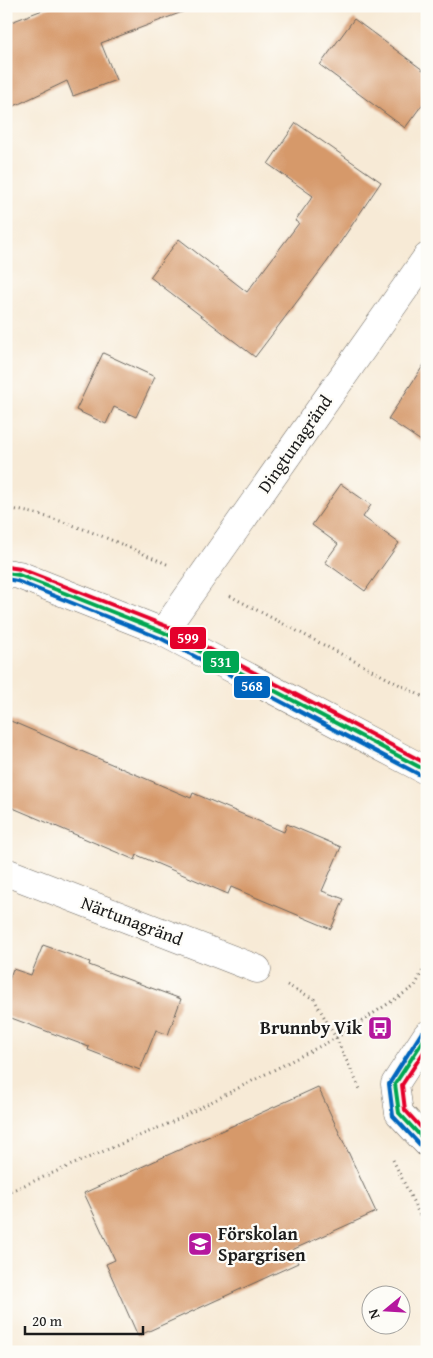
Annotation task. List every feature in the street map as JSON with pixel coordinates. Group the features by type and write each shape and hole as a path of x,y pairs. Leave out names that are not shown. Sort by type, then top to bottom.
{"street":[{"name":"Dingtunagränd","path":"163,632 427,257"},
{"path":"6,572 19,575 163,632 427,771"},
{"name":"Närtunagränd","path":"6,872 257,969"},
{"path":"427,1035 395,1084 399,1114 427,1143"}],"path":[{"path":"6,1193 172,1122 336,1038 415,986 427,962"},
{"path":"257,969 314,1000 336,1038"},
{"path":"421,1218 427,1215"}],"building":[{"path":"53,6 190,6 190,9 101,43 116,80 73,96 67,81 6,110 6,24"},
{"path":"354,19 427,73 427,98 405,128 320,65"},
{"path":"296,123 381,182 327,262 255,357 150,277 179,239 247,292 299,223 295,221 313,196 268,164"},
{"path":"103,353 155,377 136,417 114,407 106,424 76,410"},
{"path":"427,360 427,445 388,419"},
{"path":"341,484 371,505 363,517 399,543 365,591 325,562 338,544 312,525"},
{"path":"6,719 191,798 193,793 284,832 287,824 341,847 322,891 344,899 331,929 231,887 228,894 137,855 135,860 6,805"},
{"path":"43,945 90,962 89,965 181,999 168,1035 156,1030 140,1070 88,1050 89,1047 6,1016 6,987 13,969 31,975"},
{"path":"318,1087 376,1212 292,1250 298,1263 138,1336 106,1264 115,1260 84,1193"}],"transit line":[{"name":"599","path":"7,567 21,569 166,626 427,764"},
{"name":"531","path":"6,573 19,575 163,632 427,771"},
{"name":"568","path":"6,579 17,581 160,638 424,777"},
{"name":"568","path":"422,1032 389,1084 393,1116 422,1147"},
{"name":"531","path":"427,1035 395,1084 399,1113 427,1143"},
{"name":"599","path":"427,1047 402,1085 405,1110 427,1134"}],"place":[{"name":"Brunnby Vik","path":"380,1028"},
{"name":"Förskolan Spargrisen","path":"200,1244"}]}
